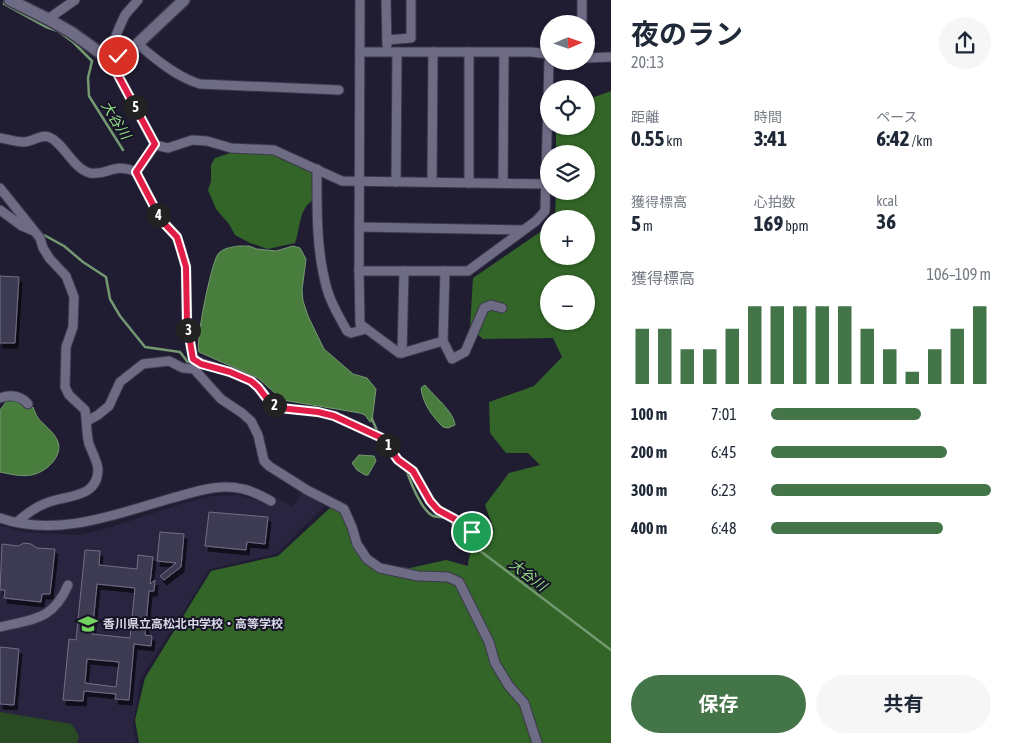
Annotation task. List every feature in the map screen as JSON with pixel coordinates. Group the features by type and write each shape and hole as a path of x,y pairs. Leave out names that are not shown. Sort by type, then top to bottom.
{"street":[{"path":"10,0 71,32 99,52 111,56 118,56 131,50 184,0"},
{"path":"48,19 75,0"},
{"path":"138,0 126,15 119,28 111,56 112,64 155,144 168,148 192,140 207,141 231,148 274,150 342,181 540,184"},
{"path":"360,0 360,324 402,353 443,341"},
{"path":"386,0 387,52"},
{"path":"387,40 411,38 411,0"},
{"path":"582,0 582,15"},
{"path":"138,44 187,80 200,84 339,90"},
{"path":"360,52 540,54"},
{"path":"396,182 397,52"},
{"path":"432,52 432,182"},
{"path":"469,52 469,183"},
{"path":"503,183 504,52"},
{"path":"595,58 611,57"},
{"path":"547,145 549,70"},
{"path":"0,138 24,142 43,136 52,138 80,168 89,173 99,173 122,167 136,172 161,220 177,237 181,250 186,267 187,324 194,369 221,399 242,413 250,421 258,435 264,461 269,466 307,490 344,509 357,544 367,559 380,568 418,576 448,577 459,582 489,642 495,663 509,686 524,703 537,743"},
{"path":"136,172 155,144"},
{"path":"317,170 317,232 321,264 328,291 346,331 351,333 366,329"},
{"path":"0,188 40,238 43,248 50,259 66,276 74,297 73,326 66,347 65,387 69,395 85,410 90,445 98,467 95,483 81,495 49,501 28,512 17,522"},
{"path":"359,271 468,271 536,220 545,211 545,200"},
{"path":"0,210 22,226 35,231"},
{"path":"359,227 523,230"},
{"path":"402,353 404,271"},
{"path":"445,271 443,341 452,359 465,352 484,308 491,305 502,308"},
{"path":"193,359 201,364 230,372 251,381 271,404 280,408 318,412 334,416 382,438 398,460 413,471 430,501 438,510 464,524 472,532 484,532"},
{"path":"87,421 109,406 120,382 143,364 169,361 182,368 194,369"},
{"path":"0,398 12,395 22,398 28,404"},
{"path":"0,518 17,522 58,526 84,522 206,488 242,488 259,494 271,502"},
{"path":"0,627 37,619 50,611 56,607 68,585"}],"shaded area":[{"path":"611,91 611,743 139,743 135,720 145,678 211,571 278,556 330,508 342,511 352,544 368,564 410,568 446,560 468,566 472,548 483,537 494,530 485,505 509,473 540,465 528,453 506,453 490,433 489,402 534,386 562,357 553,338 483,339 470,328 473,278 540,232 540,265 595,265 595,210 555,210 556,200 595,200 595,145 556,145 556,135 595,135 595,97"},
{"path":"230,153 273,154 292,161 313,173 313,200 302,214 295,243 268,249 250,243 235,235 229,224 216,209 208,190 211,181 211,165 215,158"},
{"path":"239,246 276,251 293,246 300,248 306,259 302,290 308,316 324,349 353,374 367,378 376,389 372,421 370,422 365,415 360,413 283,400 258,378 199,352 201,320 215,261 222,250"},
{"path":"425,385 451,415 455,425 448,428 443,427 432,414 422,394 421,388"},
{"path":"10,397 21,400 26,408 33,407 38,418 58,442 59,448 55,459 47,468 36,474 24,476 0,472 0,410"},
{"path":"359,455 374,456 376,461 368,475 357,470 352,463"},
{"name":"香川県立高松北中学校・高等学校","path":"303,492 324,506 276,554 210,569 140,680 133,725 136,743 0,743 0,525 24,532 80,535 212,496 238,495 264,502 271,494 292,507"},
{"path":"0,712 72,724 79,736 77,743 0,743"}],"building":[{"path":"0,276 19,277 15,343 0,343"},
{"path":"209,512 268,517 265,544 247,542 246,550 205,546"},
{"path":"160,532 184,534 181,567 164,580 160,576 176,563 157,561"},
{"path":"24,543 31,544 37,548 55,549 50,594 42,594 41,602 4,598 5,590 0,590 2,544 18,546"},
{"path":"85,550 100,551 99,565 137,569 138,555 153,557 150,584 155,580 154,591 149,591 145,635 152,636 151,646 134,644 129,700 115,699 116,694 84,691 83,701 63,700 69,639 76,640","holes":["97,584 135,588 130,638 92,634","87,659 119,662 116,687 85,683"]},
{"path":"0,647 19,649 14,705 0,704"}],"waterway":[{"name":"大谷川","path":"5,0 4,4 46,27 58,31 73,42 92,61 88,78 89,96 123,150"},
{"path":"44,235 64,246 83,262 106,277 110,299 120,316 145,347 180,352 190,365"},
{"name":"大谷川","path":"198,368 209,369"},
{"path":"372,419 378,433"},
{"name":"大谷川","path":"407,472 424,508 433,516 445,518"},
{"name":"大谷川","path":"450,520 458,540 471,544 611,650"}],"place":[{"name":"香川県立高松北中学校・高等学校","path":"88,624"}],"route":[{"path":"118,56 111,56 112,64 155,144 136,172 161,220 177,237 186,267 187,324 193,359 201,364 230,372 251,381 271,404 280,408 318,412 334,416 382,438 398,460 413,471 430,501 438,510 464,524 472,532"}]}
